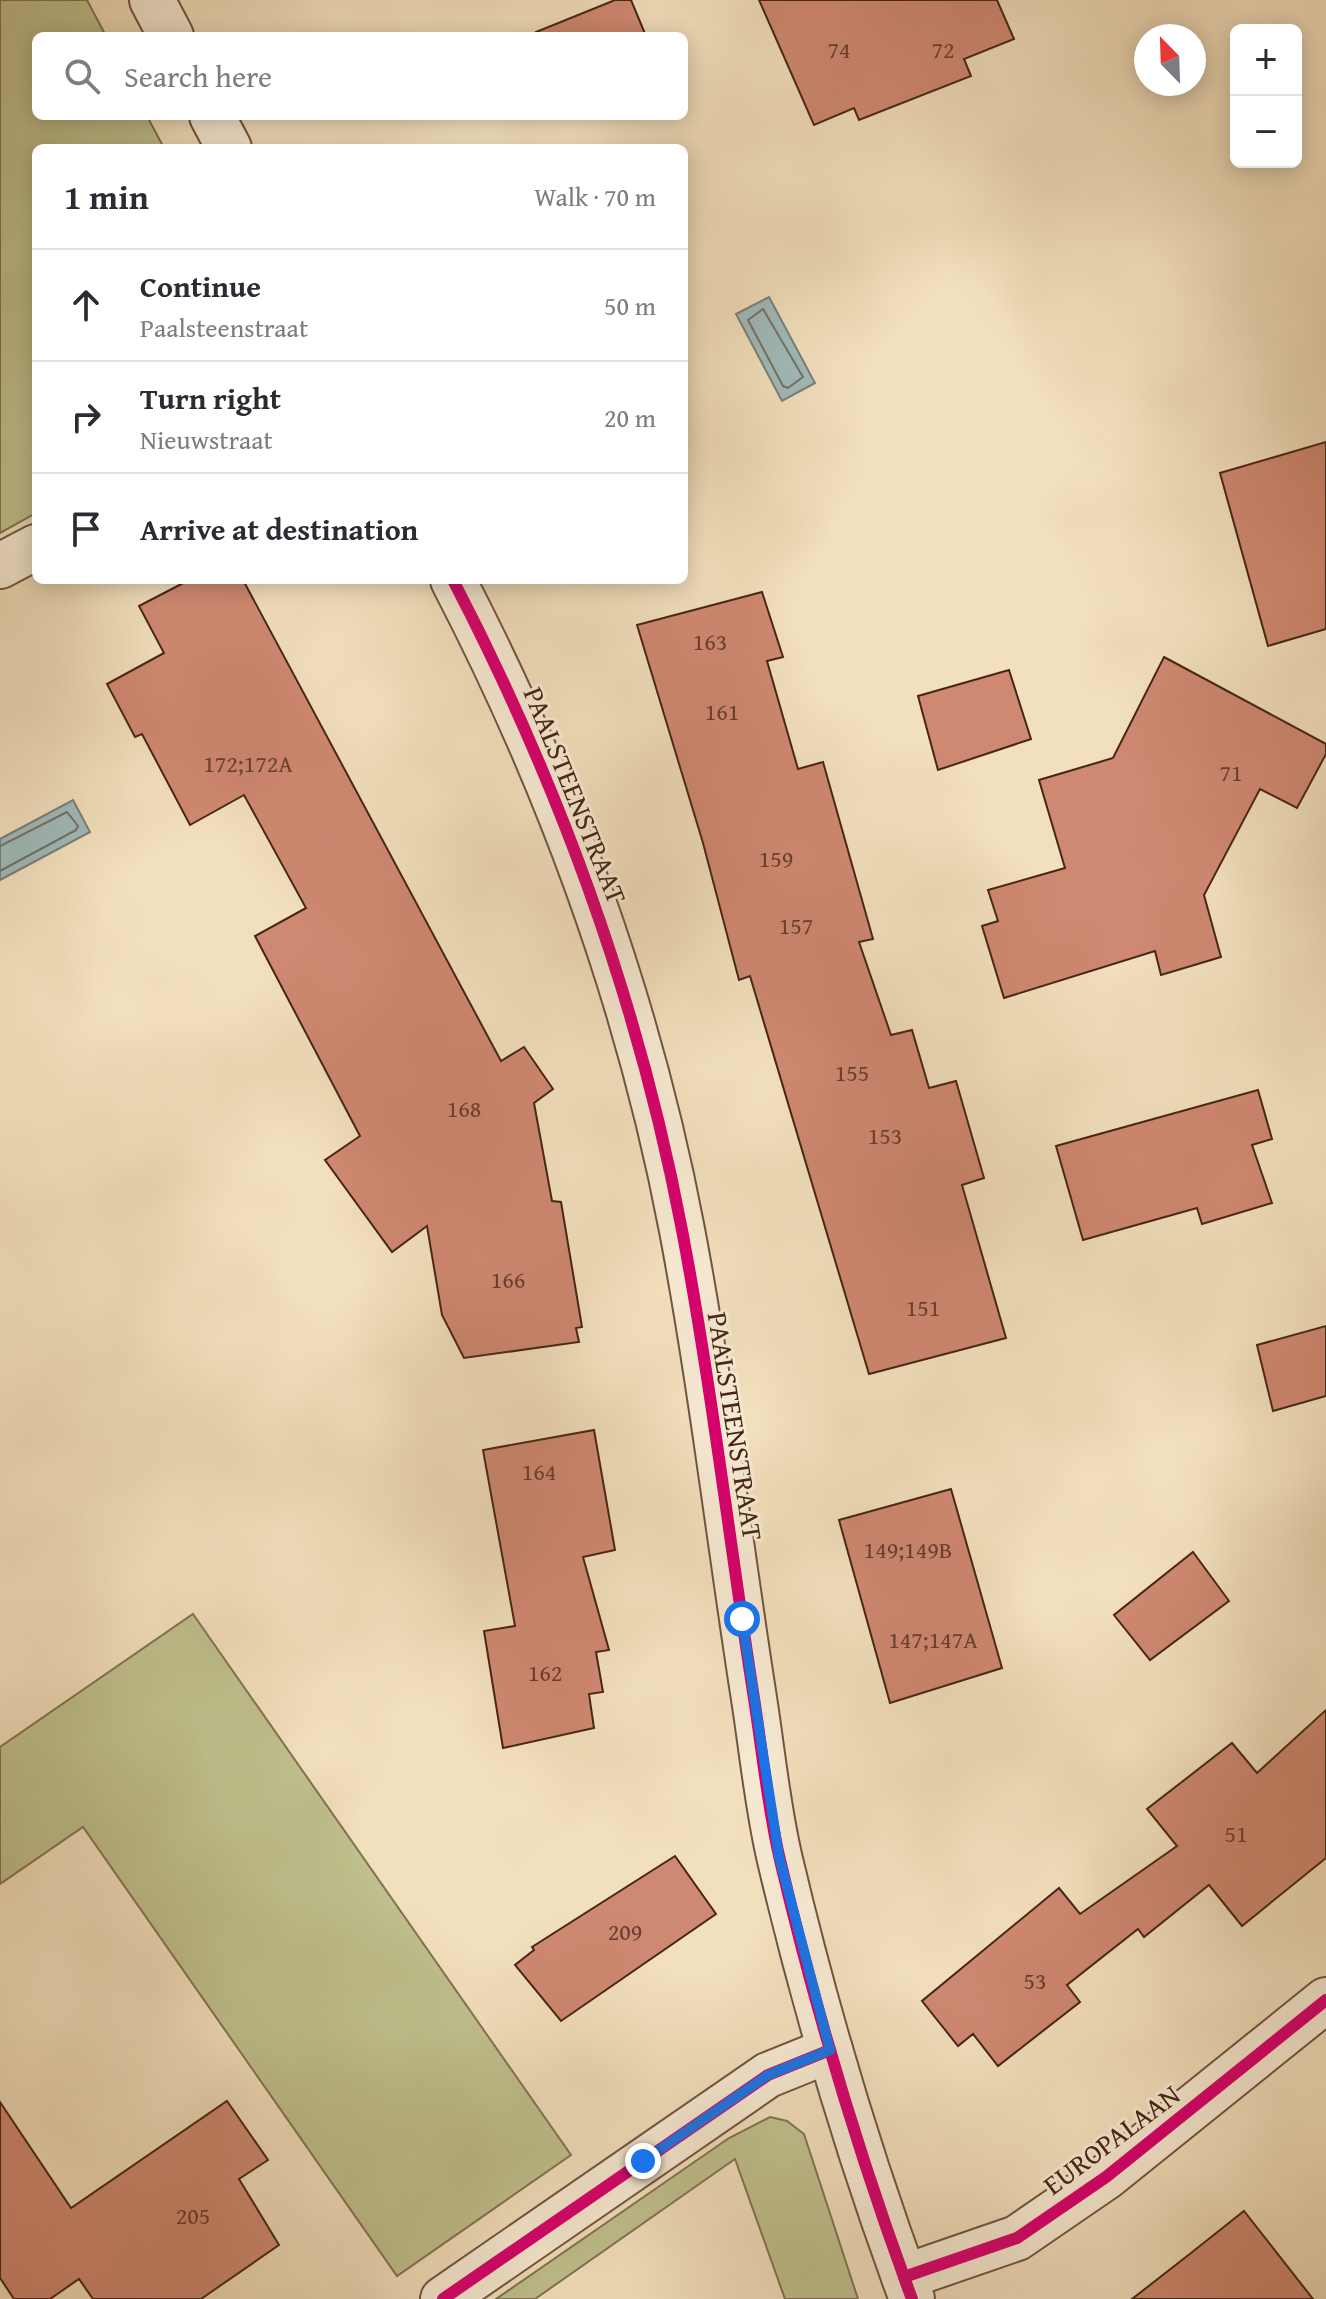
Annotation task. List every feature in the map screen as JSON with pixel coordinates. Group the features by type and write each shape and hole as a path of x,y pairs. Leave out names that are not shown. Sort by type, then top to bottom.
{"street":[{"path":"214,120 227,144"},
{"path":"0,566 32,549"},
{"name":"PAALSTEENSTRAAT","path":"455,584 503,677 556,805 599,916 642,1065 682,1228 779,1856 830,2050 908,2288"},
{"name":"EUROPALAAN","path":"908,2288 1017,2238 1106,2177 1326,2000"},
{"path":"443,2299 768,2075 830,2050"}],"green space":[{"path":"0,0 87,0 104,32 32,32 32,120 149,120 162,144 32,144 32,515 0,533"},
{"path":"193,1614 571,2155 397,2276 83,1827 0,1884 0,1747"},
{"path":"770,2117 787,2121 804,2134 858,2299 785,2299 735,2159 535,2299 496,2299 729,2138"}],"water":[{"path":"769,297 815,383 782,401 736,314"},
{"path":"73,800 90,832 0,880 0,839"}],"building":[{"path":"615,0 631,0 644,32 536,32"},
{"path":"759,0 997,0 1014,39 964,59 971,76 859,120 854,108 814,125"},
{"path":"1326,442 1326,629 1268,646 1220,473"},
{"path":"181,584 245,584 501,1061 524,1047 553,1089 534,1103 552,1201 561,1202 582,1327 576,1328 579,1342 464,1358 442,1315 427,1226 392,1252 325,1160 360,1136 255,936 306,908 244,795 190,825 142,734 135,737 107,684 164,653 139,606"},
{"path":"762,592 783,657 767,661 798,769 823,762 873,939 859,942 891,1035 912,1030 929,1088 956,1081 984,1178 962,1185 1006,1338 869,1374 750,976 739,980 703,843 637,625"},
{"path":"1164,657 1326,744 1326,754 1297,808 1260,789 1204,895 1221,957 1161,975 1155,951 1004,998 982,926 998,921 988,890 1065,868 1039,780 1113,758"},
{"path":"1009,670 1031,739 938,770 918,696"},
{"path":"1258,1090 1272,1139 1252,1145 1272,1203 1202,1224 1197,1208 1083,1240 1056,1146"},
{"path":"1326,1326 1326,1396 1273,1411 1257,1345"},
{"path":"594,1430 615,1550 583,1557 609,1650 596,1652 603,1692 589,1694 594,1728 503,1748 484,1631 515,1626 483,1450"},
{"path":"951,1489 1002,1668 890,1703 839,1520"},
{"path":"1193,1552 1229,1601 1150,1660 1114,1615"},
{"path":"1326,1710 1326,1858 1242,1926 1209,1885 1144,1937 1138,1929 1067,1985 1080,2002 998,2066 973,2034 958,2046 922,2001 1059,1888 1080,1914 1177,1846 1147,1809 1232,1743 1257,1773"},
{"path":"675,1856 716,1914 561,2021 515,1965 534,1950 532,1947"},
{"path":"227,2101 268,2160 239,2179 279,2245 201,2299 93,2299 79,2279 50,2299 14,2299 0,2278 0,2102 71,2208"},
{"path":"1244,2211 1313,2299 1132,2299 1191,2253"}],"cycle path":[{"path":"455,584 492,657 561,816 619,979 643,1062 664,1146 692,1287 775,1839 839,2081 912,2299"},
{"path":"904,2277 1017,2238 1106,2177 1326,2000"},
{"path":"443,2299 768,2075 830,2050"}],"route":[{"path":"643,2161 768,2075 830,2050 779,1856 742,1619"}]}
